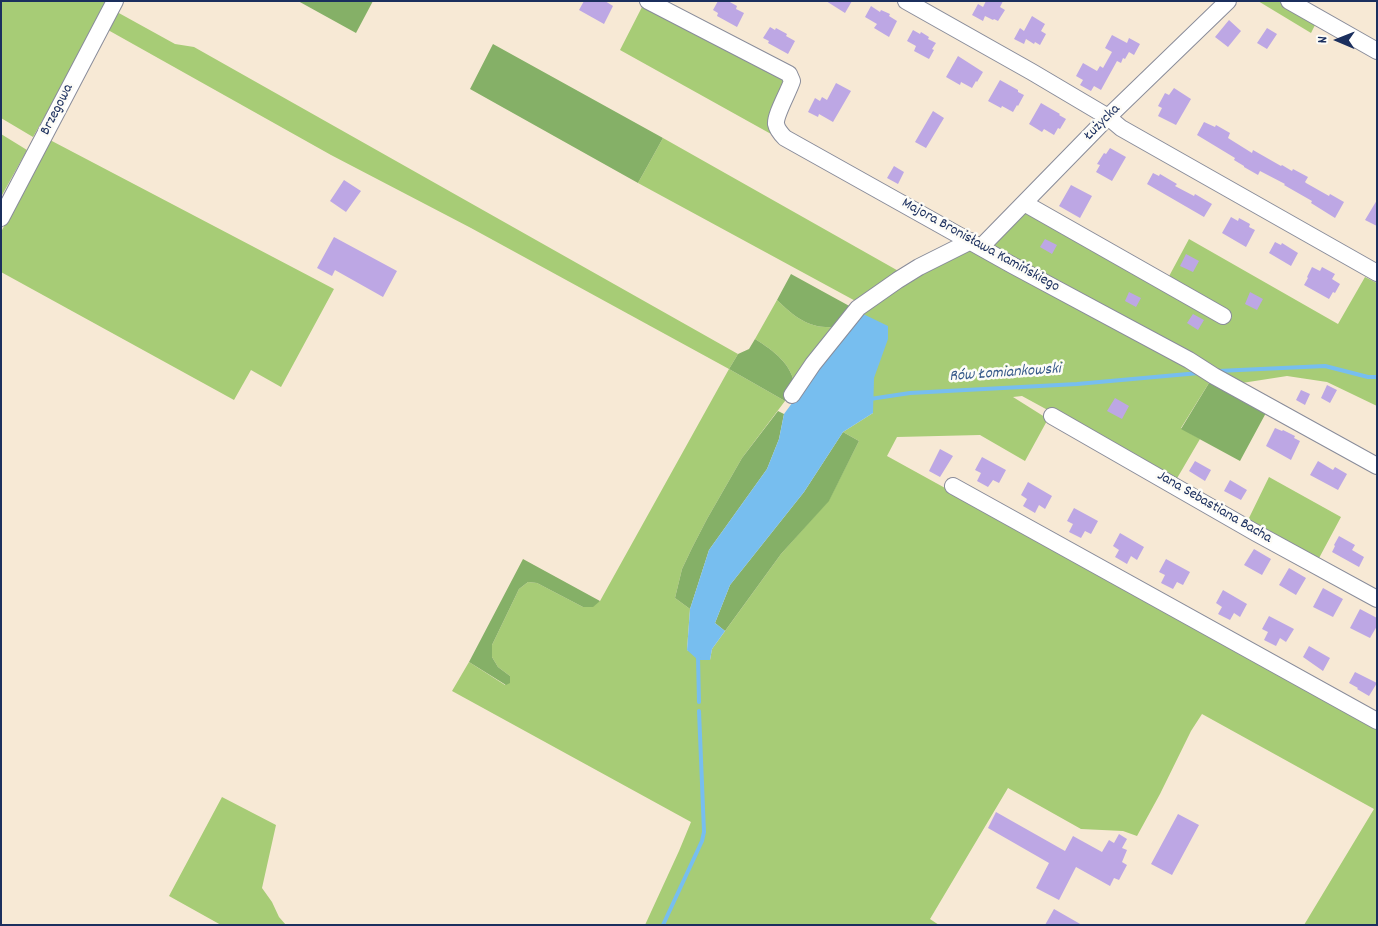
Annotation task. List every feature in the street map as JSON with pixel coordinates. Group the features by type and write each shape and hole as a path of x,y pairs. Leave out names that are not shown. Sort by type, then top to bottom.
{"street":[{"name":"Brzegowa","path":"1,218 115,1"},
{"name":"Majora Bronisława Kamińskiego","path":"648,1 789,74 792,81 790,89 776,118 776,125 785,138 1036,278 1189,360 1214,376 1377,466"},
{"path":"906,1 1032,72 1108,117 1121,128 1377,273"},
{"name":"Łużycka","path":"792,395 813,364 858,308 918,267 976,244 1024,203 1108,117 1228,1"},
{"path":"1289,1 1377,51"},
{"path":"1024,203 1223,316"},
{"name":"Jana Sebastiana Bacha","path":"1052,416 1256,533 1377,599"},
{"path":"953,486 1377,721"}],"green space":[{"path":"1,1 110,1 33,137 1,118"},
{"path":"298,1 373,1 356,33"},
{"path":"1258,1 1278,1 1316,23 1311,33"},
{"path":"642,7 783,79 783,91 769,115 771,134 620,50"},
{"path":"117,12 175,44 194,47 738,354 729,369 471,228 331,155 108,30"},
{"path":"493,44 663,138 638,183 470,89"},
{"path":"1,134 27,150 1,197"},
{"path":"663,138 902,273 861,304 638,183"},
{"path":"50,140 334,289 281,387 251,370 234,400 1,272 1,232"},
{"path":"1022,210 1228,322 1232,317 1167,280 1189,239 1338,324 1365,277 1377,283 1377,406 1327,382 1287,376 1242,383 995,249 995,237"},
{"path":"971,245 1212,378 1181,428 1200,439 1176,480 1022,396 1013,397 1048,419 1025,461 980,435 897,437 887,456 1377,726 1377,925 1304,925 1374,809 1202,714 1191,731 1137,836 1123,831 1081,829 1008,788 930,919 939,925 645,925 691,822 452,691 469,662 505,685 510,676 498,667 492,657 492,645 519,589 528,582 537,583 583,607 600,601 729,369 785,401 742,458 707,519 682,569 675,598 690,609 687,650 710,660 712,649 781,554 829,500 859,441 843,432 873,413 873,378 879,362 859,312 910,276"},
{"path":"791,274 853,308 836,327 818,326 804,321 777,300"},
{"path":"777,300 790,312 810,324 836,327 795,387 790,371 781,359 755,339"},
{"path":"755,339 775,353 790,371 795,387 785,401 729,369 738,354 749,349"},
{"path":"1212,378 1267,411 1240,461 1181,429"},
{"path":"778,411 784,414 779,439 767,469 709,550 690,609 675,598 682,569 707,519 742,458"},
{"path":"843,432 859,441 829,501 781,554 725,631 715,623 730,585 804,492"},
{"path":"1269,477 1341,517 1318,560 1248,520"},
{"path":"523,559 600,601 593,607 583,607 537,583 528,582 519,589 492,645 492,657 498,667 510,676 510,683 506,685 469,662"},
{"path":"222,797 276,825 262,888 272,902 279,917 286,925 221,925 169,896"}],"water":[{"path":"859,312 888,326 888,339 874,378 873,413 843,432 804,492 730,585 715,623 725,631 712,649 710,660 698,660 687,650 690,609 709,550 767,469 779,439 784,414"}],"building":[{"path":"584,1 605,1 613,6 604,24 579,10"},
{"path":"718,1 728,1 737,6 736,9 744,13 737,27 717,16 718,13 713,10"},
{"path":"826,1 852,1 845,13"},
{"path":"986,1 1003,1 1000,7 1005,10 998,21 985,16 983,21 972,15 978,4 983,7"},
{"path":"871,6 880,12 881,10 890,14 889,16 897,21 889,37 874,28 877,24 865,17"},
{"path":"1032,16 1045,24 1041,31 1046,34 1040,45 1026,39 1024,44 1014,39 1020,28 1024,31"},
{"path":"1229,20 1241,31 1228,47 1215,37"},
{"path":"770,27 787,34 786,36 795,41 788,54 768,43 769,41 763,38"},
{"path":"1267,28 1277,34 1267,49 1257,43"},
{"path":"913,30 920,34 921,32 929,37 928,39 936,43 929,59 914,51 916,46 907,41"},
{"path":"1112,35 1127,43 1129,38 1140,44 1134,55 1129,52 1121,63 1117,61 1101,90 1094,86 1091,91 1080,85 1083,80 1076,76 1083,63 1097,71 1100,66 1103,68 1112,52 1105,48"},
{"path":"958,56 983,72 972,88 961,82 960,85 946,77"},
{"path":"1000,80 1024,95 1013,112 988,101"},
{"path":"836,83 851,91 833,122 819,114 818,117 808,112 815,98 820,101 822,97 827,100"},
{"path":"1174,88 1191,99 1176,125 1158,116 1162,108 1158,106 1165,93 1169,95"},
{"path":"1041,103 1066,119 1054,135 1044,129 1042,132 1029,124"},
{"path":"933,111 944,118 926,148 915,142"},
{"path":"1204,122 1215,127 1216,125 1230,133 1228,138 1252,153 1253,150 1281,166 1292,171 1293,169 1308,177 1306,183 1344,202 1335,218 1285,184 1260,171 1258,175 1234,160 1235,158 1197,135"},
{"path":"1110,148 1126,157 1112,181 1096,172 1100,165 1097,164 1104,153 1106,154"},
{"path":"894,166 904,172 898,184 887,178"},
{"path":"1153,173 1159,176 1160,174 1177,184 1175,186 1194,196 1195,194 1212,204 1204,217 1147,184"},
{"path":"344,180 361,191 346,212 330,201"},
{"path":"1071,185 1092,196 1080,218 1059,206"},
{"path":"1377,200 1377,226 1365,220"},
{"path":"1231,217 1238,221 1239,218 1250,224 1249,227 1255,230 1246,247 1222,233"},
{"path":"334,237 397,271 383,297 335,270 332,276 317,268"},
{"path":"1045,239 1057,245 1052,254 1040,247"},
{"path":"1275,242 1281,245 1282,243 1298,253 1291,266 1269,253"},
{"path":"1186,254 1199,261 1193,272 1180,266"},
{"path":"1312,267 1320,271 1322,267 1335,274 1332,279 1340,284 1329,299 1304,285"},
{"path":"1129,292 1141,298 1136,307 1125,301"},
{"path":"1250,292 1263,299 1257,310 1245,304"},
{"path":"1193,314 1204,320 1198,330 1187,323"},
{"path":"1327,385 1337,390 1330,403 1321,398"},
{"path":"1301,390 1310,394 1305,405 1296,400"},
{"path":"1115,398 1129,406 1122,419 1107,411"},
{"path":"1275,428 1295,436 1294,438 1300,441 1291,460 1266,446"},
{"path":"940,449 953,456 940,477 929,471"},
{"path":"982,457 1006,470 999,483 993,480 988,487 977,481 981,473 975,470"},
{"path":"1195,461 1211,470 1205,481 1189,471"},
{"path":"1318,461 1333,470 1335,467 1347,474 1338,490 1310,475"},
{"path":"1230,480 1247,490 1241,500 1224,491"},
{"path":"1028,482 1052,496 1045,509 1039,505 1035,513 1023,506 1027,499 1021,495"},
{"path":"1074,508 1098,521 1091,534 1085,531 1081,538 1069,532 1073,524 1067,521"},
{"path":"1120,533 1144,547 1137,560 1131,556 1127,564 1115,557 1119,550 1113,546"},
{"path":"1339,536 1355,545 1352,550 1364,557 1359,567 1332,552"},
{"path":"1254,549 1271,559 1262,575 1244,565"},
{"path":"1166,559 1190,572 1183,585 1177,582 1173,589 1161,583 1165,575 1159,572"},
{"path":"1289,568 1306,578 1296,595 1279,585"},
{"path":"1323,588 1343,599 1333,617 1313,607"},
{"path":"1223,590 1247,604 1240,617 1234,613 1230,620 1218,614 1222,607 1216,603"},
{"path":"1360,609 1377,618 1377,626 1370,638 1350,628"},
{"path":"1269,616 1294,629 1286,642 1280,638 1276,646 1264,640 1268,632 1262,629"},
{"path":"1309,646 1330,658 1323,671 1303,657"},
{"path":"1355,672 1377,683 1369,696 1349,683"},
{"path":"996,812 1065,851 1073,836 1102,852 1109,840 1114,843 1119,834 1127,839 1122,848 1127,850 1122,862 1127,865 1119,880 1114,878 1110,886 1076,867 1059,900 1036,888 1049,863 988,828"},
{"path":"1178,814 1199,825 1172,875 1151,864"},
{"path":"1054,909 1082,925 1045,925"}],"waterway":[{"name":"Rów Łomiankowski","path":"1218,371 1325,366 1368,377 1377,377"},
{"name":"Rów Łomiankowski","path":"870,399 910,393 1077,384 1199,373"},
{"name":"Rów Łomiankowski","path":"698,656 699,702"},
{"name":"Rów Łomiankowski","path":"663,925 702,841 704,832 699,711"}]}
